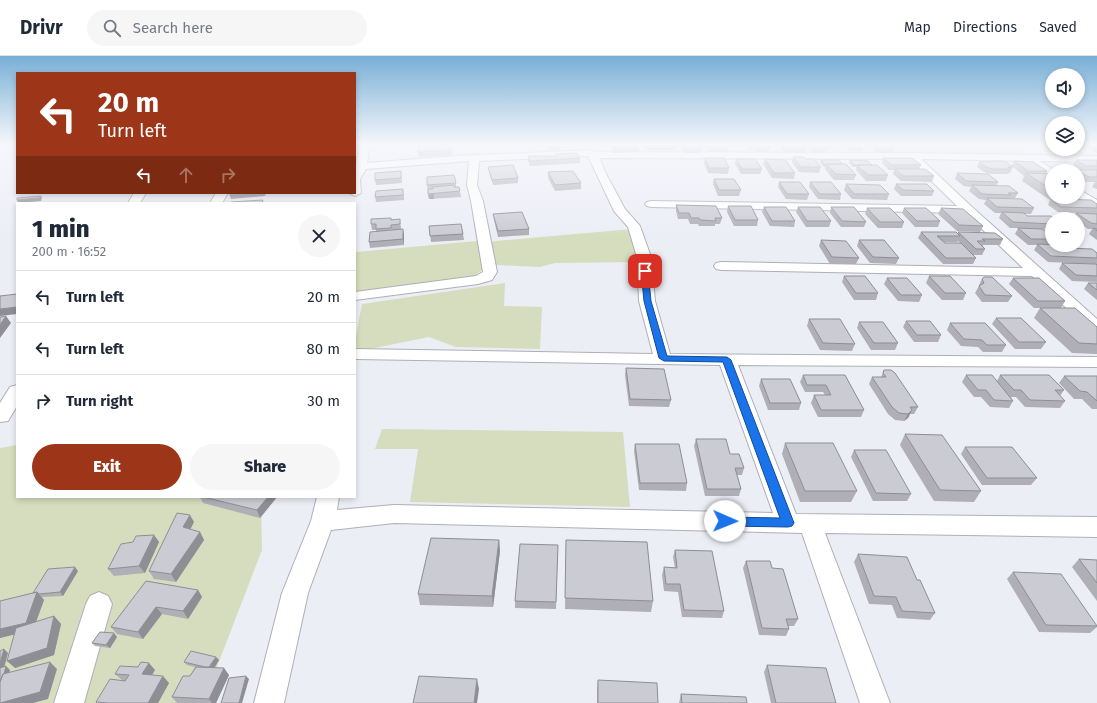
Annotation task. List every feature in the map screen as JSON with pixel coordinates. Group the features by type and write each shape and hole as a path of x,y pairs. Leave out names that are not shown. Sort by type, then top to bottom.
{"street":[{"path":"356,296 478,280 487,277 490,272 477,201 472,185 473,175"},
{"path":"602,175 620,211 634,226 644,257 647,301 664,358"},
{"path":"932,175 1097,328"},
{"path":"1085,197 1097,205"},
{"path":"650,204 968,210"},
{"path":"721,266 1036,272"},
{"path":"356,354 727,360 1097,362"},
{"path":"727,360 799,523 875,703"},
{"path":"6,416 16,393"},
{"path":"269,703 295,593 326,509 394,514 799,523 1097,527"},
{"path":"69,703 99,604"}],"green space":[{"path":"632,229 641,262 555,263 540,267 496,265 491,253 492,242 496,241"},
{"path":"477,241 484,268 476,275 468,278 356,293 356,252"},
{"path":"505,283 504,306 542,307 540,349 456,347 429,337 356,352 356,336 362,304"},
{"path":"382,429 623,432 630,507 410,502 418,449 375,449"},
{"path":"16,445 16,498 261,498 262,550 203,703 0,703 0,448"}],"building":[{"path":"375,175 401,175 401,178 375,180"},
{"path":"454,175 456,183 427,185 427,177"},
{"path":"491,175 517,175 518,178 492,180"},
{"path":"550,175 576,175 581,183 555,185"},
{"path":"902,175 934,176 903,176"},
{"path":"959,175 989,175 998,182 966,181"},
{"path":"1029,175 1045,175 1045,185"},
{"path":"1086,175 1097,175 1097,177 1089,177"},
{"path":"714,179 734,179 741,190 719,190"},
{"path":"779,182 800,182 809,194 787,194"},
{"path":"810,182 831,182 841,194 820,194"},
{"path":"846,184 880,185 889,194 854,194"},
{"path":"896,184 927,184 934,191 903,190"},
{"path":"454,185 454,187 459,187 460,191 428,194 428,189 433,189 433,187"},
{"path":"972,185 1009,186 1018,193 1008,193 1011,195 982,194"},
{"path":"403,189 403,195 375,197 376,191"},
{"path":"41,196 39,198 17,200 17,198"},
{"path":"987,198 1022,199 1034,208 997,207"},
{"path":"263,200 262,202 231,202"},
{"path":"1085,200 1091,200 1097,204 1097,208 1061,207 1057,204 1085,204"},
{"path":"676,205 716,206 722,218 715,218 716,221 691,218 689,213 679,213"},
{"path":"728,206 751,206 758,220 735,220"},
{"path":"764,207 786,207 795,221 772,221"},
{"path":"798,207 820,207 831,221 807,221"},
{"path":"831,207 854,207 866,222 842,221"},
{"path":"867,208 890,208 904,222 880,222"},
{"path":"904,208 926,208 940,221 917,221"},
{"path":"941,208 963,209 983,226 959,225"},
{"path":"522,212 529,229 498,231 493,214"},
{"path":"1002,212 1024,213 1027,216 1045,216 1045,224 1013,222"},
{"path":"1085,213 1097,214 1097,224 1091,223 1085,219"},
{"path":"391,218 391,220 400,219 400,224 391,225 391,228 376,229 376,224 371,224 371,219"},
{"path":"461,224 463,234 430,236 429,226"},
{"path":"1018,228 1042,229 1045,231 1045,239 1031,239"},
{"path":"403,229 403,239 369,242 370,232"},
{"path":"921,232 956,232 960,236 937,236 945,243 961,243 976,258 946,258"},
{"path":"958,232 995,233 1003,239 982,239 985,241 977,241 985,249 976,249"},
{"path":"821,240 846,241 859,258 832,257"},
{"path":"859,240 884,240 899,258 873,257"},
{"path":"1037,244 1045,244 1045,251"},
{"path":"1085,249 1092,249 1097,253 1097,258 1051,256 1046,252 1085,252"},
{"path":"1062,263 1096,264 1097,276 1076,275"},
{"path":"844,276 865,276 878,293 856,293"},
{"path":"929,276 950,276 966,293 945,293"},
{"path":"984,277 992,277 1012,296 985,295 979,286 984,283 982,279"},
{"path":"887,278 907,278 922,295 901,295"},
{"path":"1013,278 1039,278 1065,301 1038,301"},
{"path":"1088,283 1097,283 1097,290"},
{"path":"16,294 16,307 0,309 0,296"},
{"path":"1040,308 1075,308 1097,327 1097,344 1079,343"},
{"path":"6,316 0,325 0,317"},
{"path":"996,318 1021,318 1046,342 1019,342"},
{"path":"809,319 840,319 855,344 823,343"},
{"path":"906,321 930,321 941,335 917,335"},
{"path":"859,322 883,322 898,343 874,343"},
{"path":"950,323 985,323 1006,345 987,345 982,340 964,339"},
{"path":"626,368 664,369 671,400 630,399"},
{"path":"884,370 891,370 895,373 918,407 910,407 912,410 908,414 899,413 892,407 872,377 886,377 883,373"},
{"path":"803,375 845,375 864,410 821,410 814,395 831,395 826,385 807,385"},
{"path":"966,375 992,375 1013,401 994,400 986,390 978,390"},
{"path":"1000,375 1049,375 1064,390 1055,390 1065,401 1030,400 1021,390 1014,390"},
{"path":"1064,376 1097,376 1097,401 1087,392 1080,391"},
{"path":"761,379 790,379 801,403 770,403"},
{"path":"905,434 942,435 981,491 940,490"},
{"path":"696,439 726,439 730,454 739,454 744,468 735,468 741,489 707,489"},
{"path":"785,443 833,443 857,491 805,491"},
{"path":"635,444 679,444 687,483 640,483"},
{"path":"965,447 1012,447 1037,478 987,478"},
{"path":"854,450 886,450 911,494 876,493"},
{"path":"207,498 267,498 257,510"},
{"path":"177,513 190,515 183,527 200,532 171,574 149,571"},
{"path":"154,535 139,566 108,569 121,544 133,542 136,536"},
{"path":"431,538 499,540 492,596 418,594"},
{"path":"566,540 647,542 653,601 565,598"},
{"path":"520,544 558,545 556,602 515,601"},
{"path":"675,550 712,551 724,611 684,610 680,584 666,584 664,567 677,568"},
{"path":"858,554 907,557 917,580 920,580 935,613 902,611 896,597 874,596"},
{"path":"1079,559 1097,560 1097,583"},
{"path":"746,561 770,561 772,568 783,569 798,619 786,619 789,629 762,628"},
{"path":"75,567 60,592 39,594 37,592 33,593 48,569"},
{"path":"1013,572 1061,574 1097,626 1046,625"},
{"path":"146,581 198,590 183,611 156,607 138,632 111,627"},
{"path":"37,592 26,623 0,629 0,601"},
{"path":"54,616 47,648 7,661 16,628"},
{"path":"100,632 114,633 106,645 92,643"},
{"path":"4,649 0,663 0,651"},
{"path":"191,651 216,657 209,667 184,662"},
{"path":"50,662 40,692 0,703 0,682 3,674"},
{"path":"141,662 149,663 142,674 163,676 148,703 96,702 110,679 125,681 129,675 115,674 120,666 138,667"},
{"path":"767,665 826,668 836,703 776,703"},
{"path":"6,666 4,674 0,682 0,668"},
{"path":"196,667 224,668 209,699 172,697 183,676 190,676"},
{"path":"246,676 239,703 221,703 229,678"},
{"path":"419,676 477,679 474,703 413,703"},
{"path":"598,680 657,683 658,703 598,703"},
{"path":"681,694 746,697 747,703 682,703"}],"route":[{"path":"645,271 647,301 664,358 727,360 788,523 725,521"}]}
